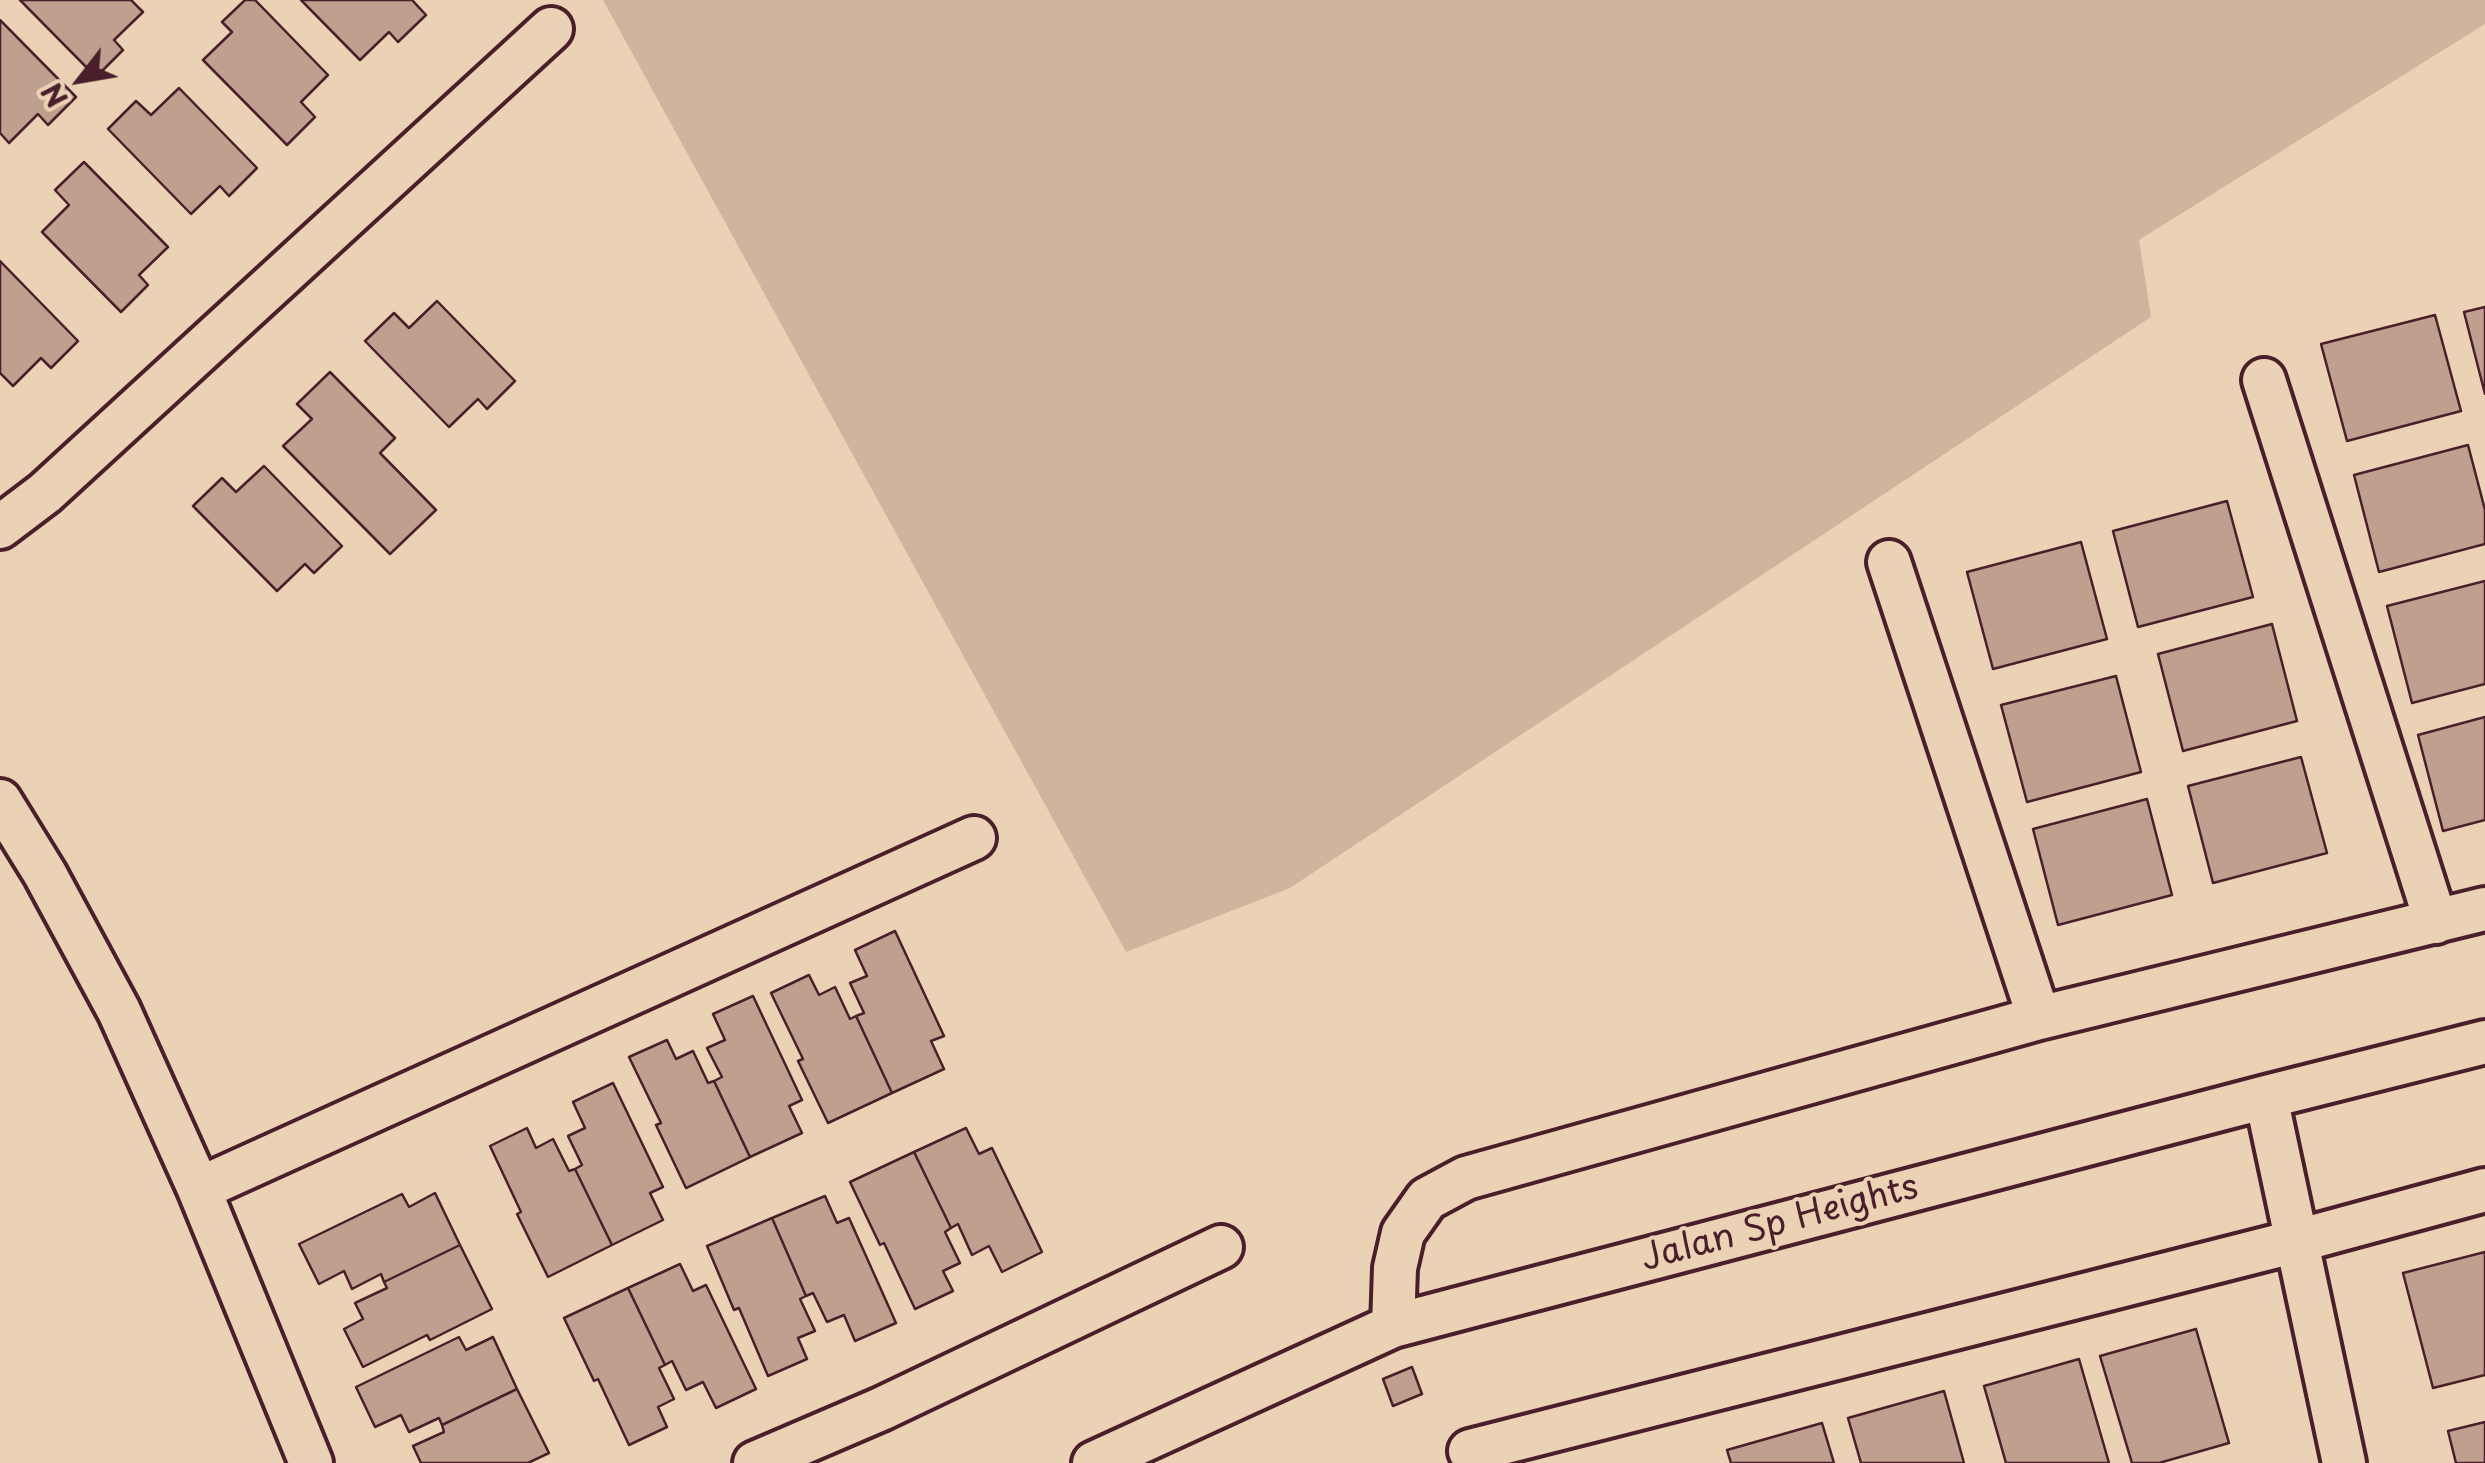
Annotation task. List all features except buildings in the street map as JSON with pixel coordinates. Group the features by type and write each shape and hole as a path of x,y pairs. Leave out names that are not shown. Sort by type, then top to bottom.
{"street":[{"path":"0,527 45,493 551,29"},
{"path":"2264,380 2436,922"},
{"path":"1888,562 2039,1018"},
{"path":"0,800 46,874 118,1011 199,1189 311,1463"},
{"path":"199,1189 974,838"},
{"path":"1393,1326 1395,1268 1403,1233 1427,1199 1466,1178 2039,1018 2485,909"},
{"name":"Jalan Sp Heights","path":"1094,1463 1393,1326 2485,1042"},
{"path":"2266,1097 2344,1463"},
{"path":"1470,1451 2485,1190"},
{"path":"755,1463 882,1409 1221,1248"}],"shaded area":[{"path":"603,0 2485,0 2485,24 2139,240 2151,317 1290,888 1126,952"}]}
